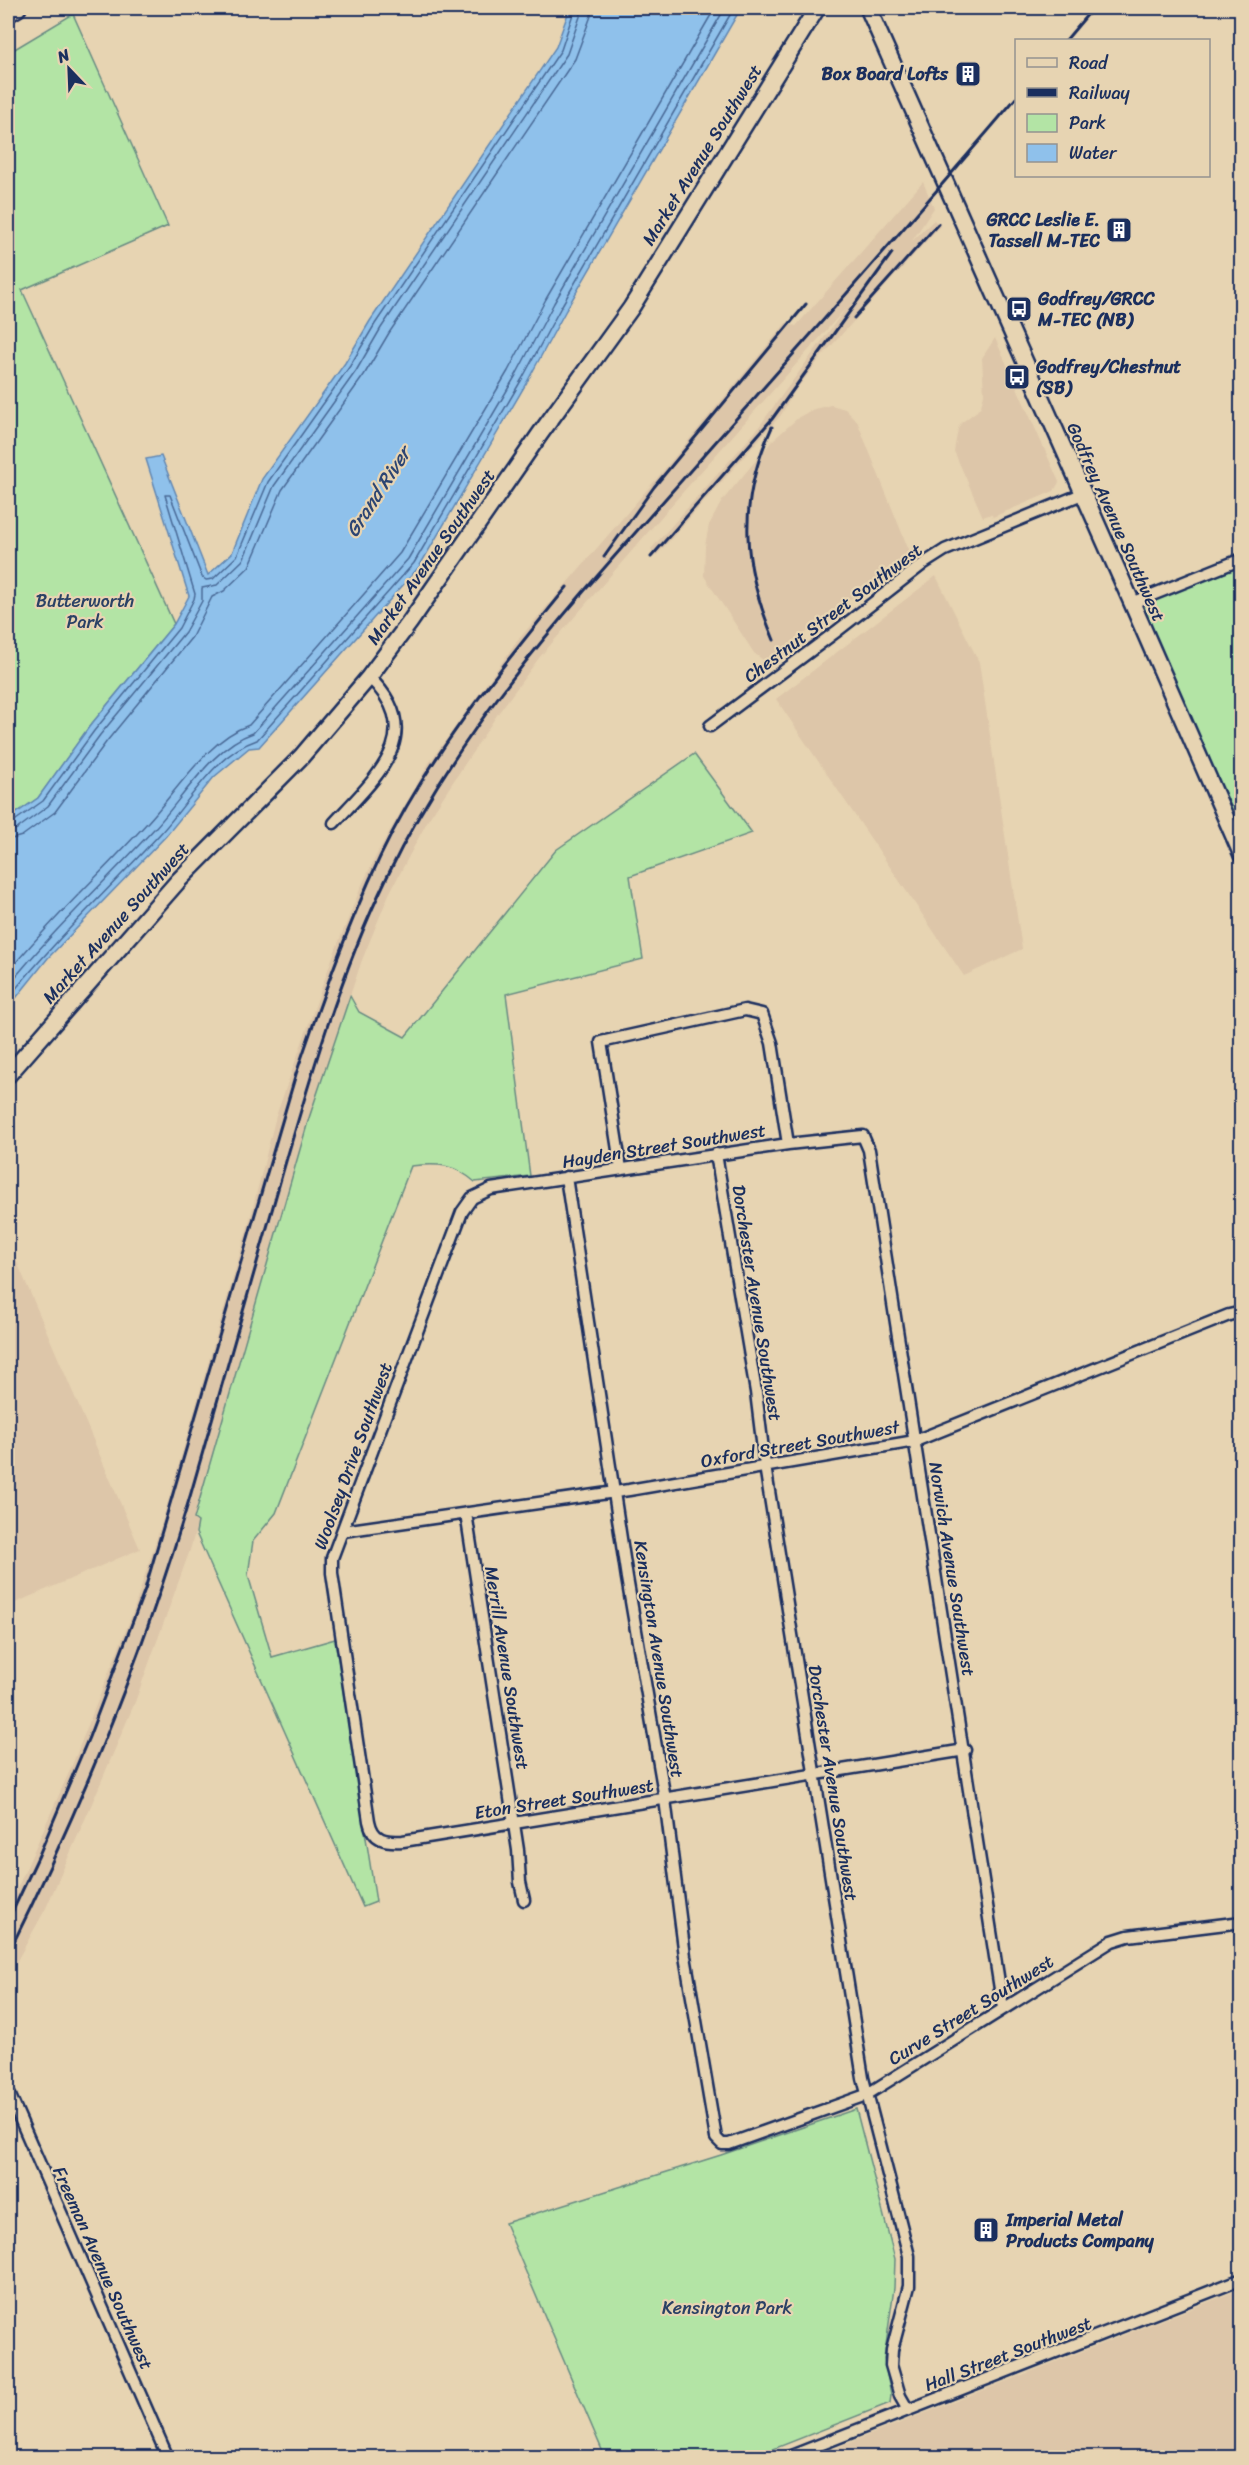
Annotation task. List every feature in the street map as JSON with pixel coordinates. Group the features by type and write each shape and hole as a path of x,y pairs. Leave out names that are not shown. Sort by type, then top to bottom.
{"main road":[{"path":"8,15 18,8"},
{"name":"Market Avenue Southwest","path":"8,1075 179,880 301,757 369,677 631,308 816,8"},
{"name":"Godfrey Avenue Southwest","path":"868,8 1242,855"}],"street":[{"name":"Chestnut Street Southwest","path":"710,726 922,564 945,550 1082,494"},
{"path":"1132,603 1242,559"},
{"path":"334,823 370,783 388,760 395,746 397,729 390,701 384,691 369,677"},
{"path":"621,1169 601,1042 745,1010 762,1014 772,1043 788,1144"},
{"name":"Hayden Street Southwest","path":"472,1198 491,1189 716,1154 863,1136"},
{"name":"Norwich Avenue Southwest","path":"863,1136 869,1150 965,1750 1003,2008"},
{"name":"Dorchester Avenue Southwest","path":"716,1154 756,1392 765,1466 866,2096 909,2256 909,2286 891,2350 891,2365 900,2396 908,2410"},
{"name":"Kensington Avenue Southwest","path":"566,1178 616,1492 627,1578 665,1799 685,1956 714,2125 717,2138 722,2144"},
{"name":"Woolsey Drive Southwest","path":"381,1840 371,1831 369,1821 332,1573 332,1558 459,1220 472,1198"},
{"name":"Oxford Street Southwest","path":"343,1531 616,1492 915,1441 1229,1315 1242,1312"},
{"name":"Merrill Avenue Southwest","path":"466,1513 524,1900"},
{"name":"Eton Street Southwest","path":"381,1840 403,1841 514,1824 965,1750"},
{"name":"Curve Street Southwest","path":"722,2144 740,2140 866,2096 1112,1941 1128,1936 1242,1922"},
{"name":"Freeman Avenue Southwest","path":"8,2091 168,2457"},
{"name":"Hall Street Southwest","path":"786,2457 1242,2279"}],"shaded area":[{"path":"923,182 934,208 912,241 934,220 940,226 823,355 794,392 781,415 656,556 651,549 755,432 846,308 539,658 497,715 428,820 389,894 362,960 309,1118 194,1519 198,1522 190,1550 135,1702 93,1801 46,1908 8,1977 8,1909 71,1768 133,1612 163,1519 250,1219 276,1116 333,956 379,850 429,763 518,640 786,323 796,326"},
{"path":"995,338 1059,482 1054,491 993,517 991,514 983,517 954,451 961,423 981,406 984,394 982,358"},
{"path":"831,405 845,409 857,421 910,553 767,663 754,653 704,576 705,546 709,525 722,501 772,441 799,417 814,409"},
{"path":"936,576 979,662 1022,949 964,976 776,699"},
{"path":"8,1241 140,1549 8,1606"},
{"path":"1241,2289 1241,2457 813,2457"}],"green space":[{"name":"Butterworth Park","path":"73,14 168,226 22,290 174,624 89,727 38,798 8,819 8,53"},
{"path":"1241,559 1241,863 1132,603"},
{"path":"694,754 752,833 630,876 643,959 506,994 530,1176 475,1182 460,1171 446,1166 411,1166 276,1513 253,1541 248,1575 272,1657 335,1639 376,1902 363,1907 196,1533 198,1522 194,1519 309,1118 350,996 359,1012 405,1037 556,850"},
{"name":"Kensington Park","path":"856,2109 895,2259 894,2288 884,2359 891,2395 890,2403 753,2457 605,2457 505,2223 721,2155"}],"water":[{"name":"Grand River","path":"570,8 741,8 419,567 259,747 249,748 214,777 166,836 48,958 8,1008 8,819 38,798 89,727 174,624 189,596 146,459 161,456 208,575 232,553 262,479 345,363 370,321 556,47"}],"railway":[{"path":"1067,39 1093,8"},
{"path":"8,1954 86,1785 153,1611 191,1493 291,1143 327,1027 370,914 416,822 483,717 560,620 1015,99"},
{"path":"854,318 938,224"},
{"path":"651,557 772,419 892,253"},
{"path":"604,557 654,487 806,304"},
{"path":"772,427 753,482 748,534 755,586 774,640"},
{"path":"8,1921 89,1737 145,1589 296,1074 356,910 380,857 419,785 465,716 567,587"}],"place":[{"name":"Box Board Lofts","path":"968,74"},
{"name":"GRCC Leslie E. Tassell M-TEC","path":"1119,230"},
{"name":"Godfrey/GRCC M-TEC (NB)","path":"1019,309"},
{"name":"Godfrey/Chestnut (SB)","path":"1017,377"},
{"name":"Imperial Metal Products Company","path":"986,2230"}]}
